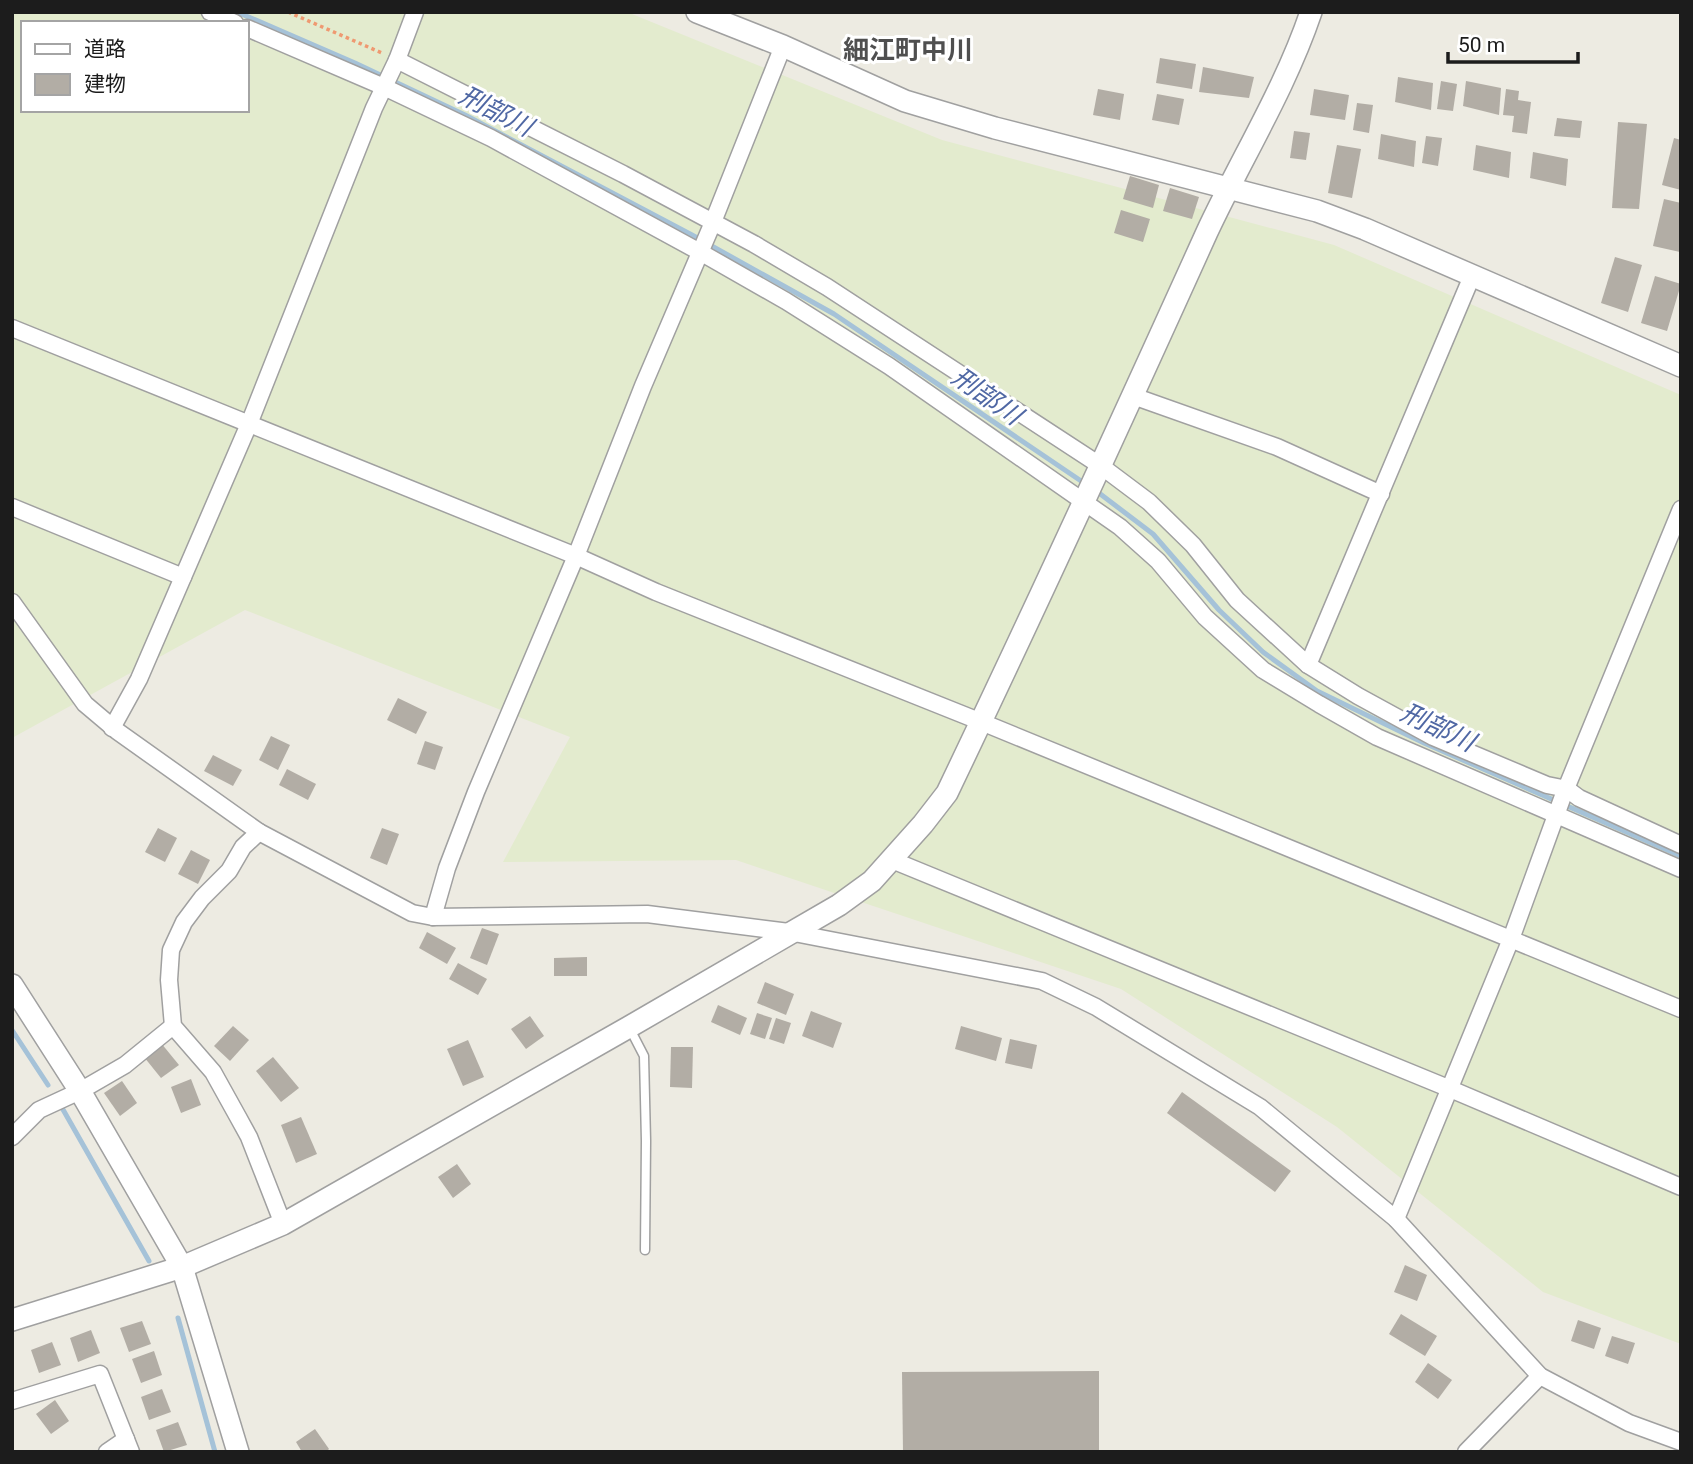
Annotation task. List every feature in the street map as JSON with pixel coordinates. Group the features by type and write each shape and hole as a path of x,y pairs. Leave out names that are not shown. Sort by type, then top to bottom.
{"street":[{"path":"210,12 230,21"},
{"path":"112,728 139,678 249,424 374,108 397,60 415,12"},
{"path":"697,12 783,46 905,101 995,128 1317,211 1681,366"},
{"path":"12,1320 182,1267 283,1224 839,905 872,881 947,793 1100,468 1227,188 1280,86 1309,19"},
{"path":"248,28 384,87 491,138 701,251 889,366 1085,499 1120,527 1158,561 1205,617 1263,670 1377,737 1561,801 1681,869"},
{"path":"433,917 447,868 476,792 576,556 783,46"},
{"path":"397,60 622,174 711,225 754,244 827,287 1149,502 1193,545 1237,600 1308,665 1433,737 1547,785 1561,801"},
{"path":"1308,665 1472,276"},
{"path":"12,328 1681,1009"},
{"path":"1133,396 1277,447 1381,494"},
{"path":"12,508 183,577"},
{"path":"1396,1219 1511,939 1561,801 1681,509"},
{"path":"12,601 85,704 112,728 259,832 412,913 433,917 647,914 789,932 1042,981 1107,1014 1259,1107 1347,1176 1396,1219 1540,1376 1629,1423 1681,1443"},
{"path":"1561,801 1579,798 1681,845"},
{"path":"259,832 243,847 229,871 202,898 184,922 171,950 169,980 173,1026 213,1073 250,1137 283,1224"},
{"path":"892,860 1448,1088 1681,1187"},
{"path":"12,985 80,1091 182,1267 238,1452"},
{"path":"12,1137 39,1110 80,1091 125,1065 173,1026"},
{"path":"12,1401 100,1374 129,1445 107,1452"},
{"path":"1466,1452 1540,1376"}],"lane":[{"path":"629,1027 644,1056 645,1250"}],"path":[{"path":"288,12 397,60"}],"green space":[{"path":"12,12 627,12 942,140 1334,245 1681,395 1681,1344 1543,1292 1337,1127 1121,989 736,860 503,862 570,737 245,610 12,738"}],"building":[{"path":"1160,58 1196,64 1192,89 1156,83"},
{"path":"1203,67 1254,77 1249,98 1199,92"},
{"path":"1398,77 1433,83 1431,110 1395,102"},
{"path":"1441,81 1457,84 1453,111 1437,109"},
{"path":"1466,81 1501,88 1499,115 1463,106"},
{"path":"1098,89 1124,94 1120,120 1093,115"},
{"path":"1314,89 1349,95 1345,120 1310,115"},
{"path":"1506,89 1519,91 1518,100 1531,102 1527,134 1512,132 1514,116 1503,115"},
{"path":"1157,94 1184,99 1179,125 1152,120"},
{"path":"1357,103 1373,105 1369,133 1353,130"},
{"path":"1557,118 1582,121 1580,138 1554,136"},
{"path":"1618,122 1647,124 1639,209 1612,208"},
{"path":"1294,131 1310,133 1306,160 1290,158"},
{"path":"1381,134 1416,141 1414,167 1378,159"},
{"path":"1426,136 1442,138 1438,166 1422,163"},
{"path":"1674,138 1681,140 1681,190 1662,185"},
{"path":"1337,145 1361,149 1352,198 1328,193"},
{"path":"1476,145 1511,152 1509,178 1473,170"},
{"path":"1533,152 1568,159 1566,186 1530,178"},
{"path":"1130,176 1159,185 1153,208 1123,199"},
{"path":"1170,188 1199,197 1192,219 1163,211"},
{"path":"1664,199 1681,203 1680,252 1653,246"},
{"path":"1121,210 1150,219 1143,242 1114,233"},
{"path":"1615,257 1642,265 1628,312 1601,303"},
{"path":"1655,276 1681,284 1667,331 1641,323"},
{"path":"398,698 427,712 416,734 387,720"},
{"path":"271,736 290,745 278,770 259,760"},
{"path":"425,741 443,747 435,770 417,764"},
{"path":"213,755 242,770 233,786 204,771"},
{"path":"287,769 316,784 308,800 279,785"},
{"path":"158,828 177,838 165,862 145,852"},
{"path":"382,828 399,834 387,865 370,858"},
{"path":"191,850 210,860 198,884 178,874"},
{"path":"482,928 499,934 487,965 470,958"},
{"path":"427,932 456,948 447,964 419,948"},
{"path":"587,957 587,976 554,976 554,958"},
{"path":"458,963 487,979 478,995 449,979"},
{"path":"765,982 794,994 786,1015 757,1003"},
{"path":"718,1005 747,1018 740,1035 711,1022"},
{"path":"811,1011 842,1023 833,1048 802,1036"},
{"path":"757,1013 772,1018 765,1039 750,1034"},
{"path":"530,1016 544,1036 526,1049 511,1029"},
{"path":"776,1018 791,1023 784,1044 769,1039"},
{"path":"233,1026 249,1040 230,1061 214,1046"},
{"path":"961,1026 1002,1038 996,1061 955,1049"},
{"path":"1010,1039 1037,1045 1032,1069 1005,1063"},
{"path":"468,1040 484,1077 463,1086 447,1049"},
{"path":"161,1043 179,1065 161,1078 144,1057"},
{"path":"671,1047 693,1047 692,1088 670,1087"},
{"path":"273,1057 299,1088 281,1102 256,1071"},
{"path":"191,1079 201,1105 181,1113 171,1087"},
{"path":"122,1081 137,1103 120,1116 104,1093"},
{"path":"1182,1092 1291,1171 1275,1192 1167,1113"},
{"path":"301,1117 317,1154 296,1163 281,1125"},
{"path":"457,1164 471,1184 453,1198 438,1177"},
{"path":"1405,1265 1427,1275 1417,1301 1394,1292"},
{"path":"1401,1314 1437,1336 1425,1356 1389,1334"},
{"path":"1578,1320 1601,1328 1594,1349 1571,1341"},
{"path":"142,1321 151,1344 129,1352 120,1328"},
{"path":"91,1330 100,1353 78,1362 70,1338"},
{"path":"1612,1336 1635,1343 1628,1364 1605,1356"},
{"path":"52,1342 61,1365 39,1373 31,1350"},
{"path":"154,1351 162,1375 141,1383 132,1359"},
{"path":"1428,1363 1452,1380 1438,1399 1415,1382"},
{"path":"1099,1371 1099,1452 903,1452 902,1372"},
{"path":"162,1389 171,1412 149,1420 141,1397"},
{"path":"55,1400 69,1421 51,1434 36,1414"},
{"path":"178,1422 187,1445 164,1452 156,1430"},
{"path":"315,1429 329,1449 326,1452 302,1452 296,1442"}],"waterway":[{"name":"刑部川","path":"237,12 355,63 465,115 692,235 834,314 1087,485"},
{"name":"刑部川","path":"1095,490 1153,534 1219,610 1263,652 1317,691 1424,743 1681,856"},
{"path":"12,1030 48,1085"},
{"path":"61,1106 149,1261"},
{"path":"178,1318 215,1452"}],"district":[{"name":"細江町中川","path":"908,50"}]}
